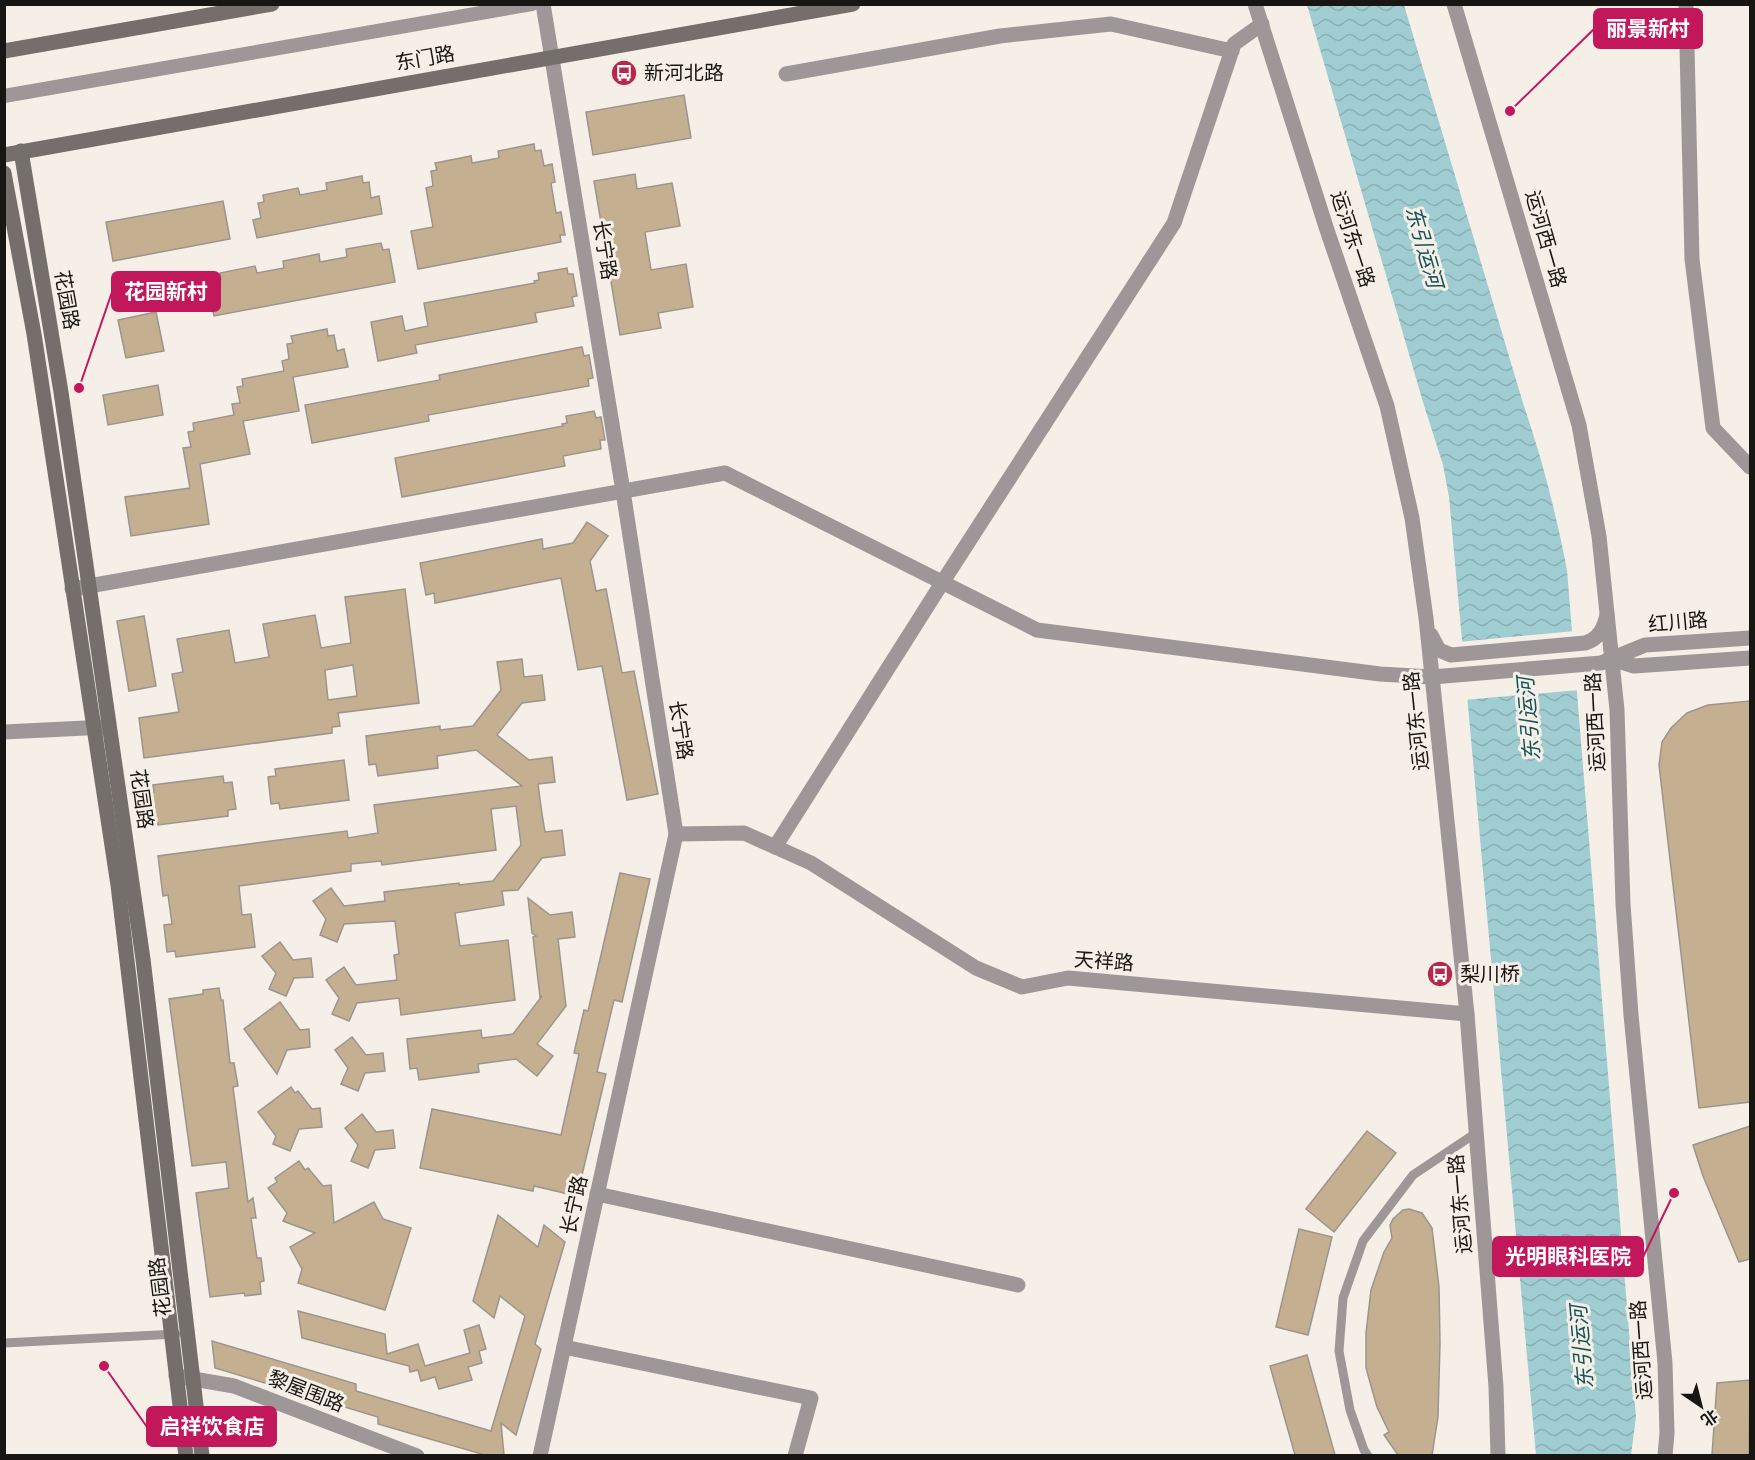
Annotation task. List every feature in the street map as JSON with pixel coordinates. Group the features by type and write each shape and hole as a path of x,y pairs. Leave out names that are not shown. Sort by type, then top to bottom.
{"main road":[{"path":"4,51 272,4"},
{"name":"东门路","path":"4,154 853,4"},
{"name":"花园路","path":"21,151 91,586 143,959 179,1334"},
{"name":"花园路","path":"4,173 34,334 118,885 179,1334 184,1377 186,1455"},
{"name":"花园路","path":"184,1377 202,1455"}],"street":[{"path":"4,96 532,4"},
{"name":"长宁路","path":"540,1455 676,834 623,491 543,4"},
{"name":"运河东一路","path":"1255,4 1327,230 1387,406 1412,518 1426,618 1467,1014 1496,1387 1498,1455"},
{"name":"运河西一路","path":"1454,4 1579,425 1599,536 1617,710 1623,904 1631,1015 1665,1363 1667,1433 1665,1455"},
{"path":"1686,4 1692,259 1713,428 1750,467"},
{"path":"786,74 1000,36 1111,24 1232,51"},
{"path":"775,847 942,582 1174,223 1234,44 1262,24"},
{"name":"红川路","path":"72,589 725,473 1037,630 1380,674 1432,677 1601,663 1645,645 1750,638"},
{"path":"1426,618 1433,641 1439,650 1451,655 1585,644 1596,638 1602,630 1608,606"},
{"name":"红川路","path":"1612,659 1634,666 1750,658"},
{"path":"4,732 111,727"},
{"name":"天祥路","path":"676,834 744,832 811,863 976,968 1022,987 1068,978 1467,1014"},
{"path":"597,1194 1018,1285"},
{"path":"564,1347 811,1398 795,1455"},
{"name":"黎屋围路","path":"184,1377 234,1386 417,1455"}],"lane":[{"path":"1368,1455 1364,1450 1350,1410 1339,1351 1343,1299 1346,1289 1363,1241 1413,1175 1476,1133"},
{"path":"4,1343 179,1334"}],"water":[{"name":"东引运河","path":"1307,5 1404,5 1536,444 1558,528 1567,570 1636,1417 1631,1455 1536,1455 1449,497 1443,465"}],"pier":[{"path":"1575,631 1580,690 1463,700 1458,642"}],"building":[{"path":"684,95 691,138 593,155 586,112"},
{"path":"534,144 535,151 541,150 544,166 552,164 555,182 551,183 556,213 561,212 565,235 560,235 561,242 418,269 411,231 433,227 426,188 433,186 431,171 437,170 435,163 471,156 472,163 499,158 498,151"},
{"path":"635,174 637,189 672,183 680,226 645,232 651,270 686,264 693,307 658,313 661,328 620,335 594,181"},
{"path":"362,176 363,183 369,182 371,198 379,196 382,214 257,238 253,220 261,218 258,203 264,202 263,195 298,188 300,195 327,190 326,183"},
{"path":"223,201 230,239 113,261 106,222"},
{"path":"381,243 383,250 389,249 395,282 214,316 210,298 218,296 215,281 221,280 220,273 255,266 257,273 284,268 283,261 319,254 320,262 347,257 346,249"},
{"path":"567,268 568,274 573,274 577,296 572,297 574,306 535,313 537,322 415,345 417,353 378,361 371,322 402,316 405,331 428,326 424,303 535,283 534,281 539,280 538,273"},
{"path":"156,312 164,351 126,358 118,320"},
{"path":"327,329 328,336 334,335 337,351 344,349 348,367 293,377 299,411 243,421 250,454 200,464 209,524 131,536 125,497 190,488 183,448 191,447 188,432 194,431 193,423 234,415 232,404 240,403 237,387 243,386 242,379 284,371 282,361 289,359 287,344 293,343 291,336"},
{"path":"582,347 584,356 589,355 593,378 588,379 589,386 428,415 429,421 312,443 305,405 440,380 439,375"},
{"path":"158,385 163,415 108,425 103,395"},
{"path":"594,411 596,418 601,417 605,440 600,440 601,449 563,456 565,466 402,497 395,458 563,426 562,424 567,423 566,416"},
{"path":"587,522 608,536 590,561 596,591 606,589 622,673 634,671 658,794 627,800 602,666 578,670 561,578 435,603 434,593 426,595 420,563 542,539 543,549 573,543"},
{"path":"405,589 419,703 338,713 340,726 332,727 332,733 144,758 139,718 179,712 172,674 183,672 177,639 229,630 235,663 269,657 263,624 315,615 321,648 351,643 345,597","holes":["353,665 357,696 328,700 325,670"]},
{"path":"144,616 156,686 129,691 117,621"},
{"path":"522,659 524,677 542,675 545,700 522,703 497,735 529,760 552,757 555,782 538,784 545,832 562,830 565,855 542,858 518,890 502,891 504,905 455,913 460,946 508,940 515,1000 401,1015 399,998 357,1003 349,1021 332,1014 339,998 326,980 344,967 356,985 397,980 394,955 399,954 395,921 344,924 337,942 320,935 326,919 313,901 331,888 344,906 385,901 384,892 493,881 521,845 516,806 491,809 496,850 382,865 381,861 351,864 351,871 239,886 242,915 251,914 255,947 176,957 175,951 167,952 164,925 172,924 168,895 163,896 158,856 347,831 348,838 378,833 374,805 522,786 476,750 437,756 438,768 378,776 376,764 369,765 366,736 440,726 440,730 473,726 501,690 497,662"},
{"path":"1750,701 1750,1102 1699,1108 1659,765 1662,742 1671,728 1687,713 1708,705"},
{"path":"344,760 349,800 280,809 279,803 271,804 268,777 276,776 275,769"},
{"path":"223,776 224,783 232,782 236,809 228,810 228,816 158,825 157,819 149,820 146,793 154,792 153,785"},
{"path":"620,873 650,879 622,1002 614,1000 597,1072 606,1074 577,1196 534,1186 533,1191 420,1168 432,1109 561,1135 579,1054 574,1053 584,1010 588,1011"},
{"path":"528,898 550,915 572,912 575,937 558,939 566,1006 537,1044 553,1056 537,1076 516,1059 478,1064 479,1072 419,1080 417,1068 410,1069 407,1039 481,1030 482,1038 513,1034 542,996 540,997 533,937 536,936 532,933"},
{"path":"280,942 293,960 311,958 313,977 294,978 286,996 269,989 276,973 262,956"},
{"path":"219,988 221,1000 223,1000 230,1063 234,1063 238,1086 233,1087 248,1202 253,1198 256,1218 251,1218 257,1258 261,1258 264,1281 260,1282 261,1294 245,1296 244,1293 210,1297 196,1193 229,1188 226,1162 192,1166 169,999 203,994 203,990"},
{"path":"280,1002 300,1030 309,1029 310,1047 287,1050 277,1074 244,1029"},
{"path":"352,1037 366,1055 383,1053 385,1071 365,1073 358,1091 341,1084 348,1068 335,1050"},
{"path":"291,1087 295,1093 298,1091 312,1109 320,1108 322,1127 299,1129 290,1151 273,1144 276,1136 258,1112"},
{"path":"362,1114 376,1132 393,1130 395,1148 375,1150 368,1168 351,1161 358,1145 345,1128"},
{"path":"1750,1126 1750,1259 1739,1262 1703,1176 1693,1145"},
{"path":"1367,1131 1396,1153 1334,1232 1306,1209"},
{"path":"299,1161 305,1170 308,1168 323,1186 331,1185 334,1223 374,1202 383,1219 411,1228 385,1310 298,1283 302,1269 290,1247 315,1233 283,1221 287,1213 268,1188 277,1182 275,1178"},
{"path":"1409,1209 1422,1213 1432,1228 1439,1287 1438,1417 1432,1455 1398,1455 1384,1435 1389,1432 1377,1407 1366,1368 1366,1333 1371,1290 1384,1252 1392,1238 1390,1225 1403,1210"},
{"path":"498,1215 538,1247 544,1225 565,1242 535,1344 541,1349 516,1435 501,1423 504,1455 485,1455 378,1424 378,1417 215,1368 212,1341 356,1384 356,1391 491,1431 525,1316 500,1296 494,1318 473,1301"},
{"path":"1299,1229 1332,1237 1308,1335 1276,1327"},
{"path":"298,1311 385,1334 387,1354 418,1344 425,1366 470,1353 464,1330 479,1325 486,1349 479,1351 482,1363 468,1367 472,1380 439,1389 435,1377 421,1381 418,1370 410,1372 409,1366 302,1338"},
{"path":"1307,1355 1335,1455 1295,1455 1270,1366"},
{"path":"1750,1380 1749,1455 1712,1455 1717,1383"}],"place":[{"name":"新河北路","path":"624,73"},
{"name":"丽景新村","path":"1510,111"},
{"name":"花园新村","path":"79,388"},
{"name":"梨川桥","path":"1440,974"},
{"name":"光明眼科医院","path":"1674,1193"},
{"name":"启祥饮食店","path":"104,1366"}]}
